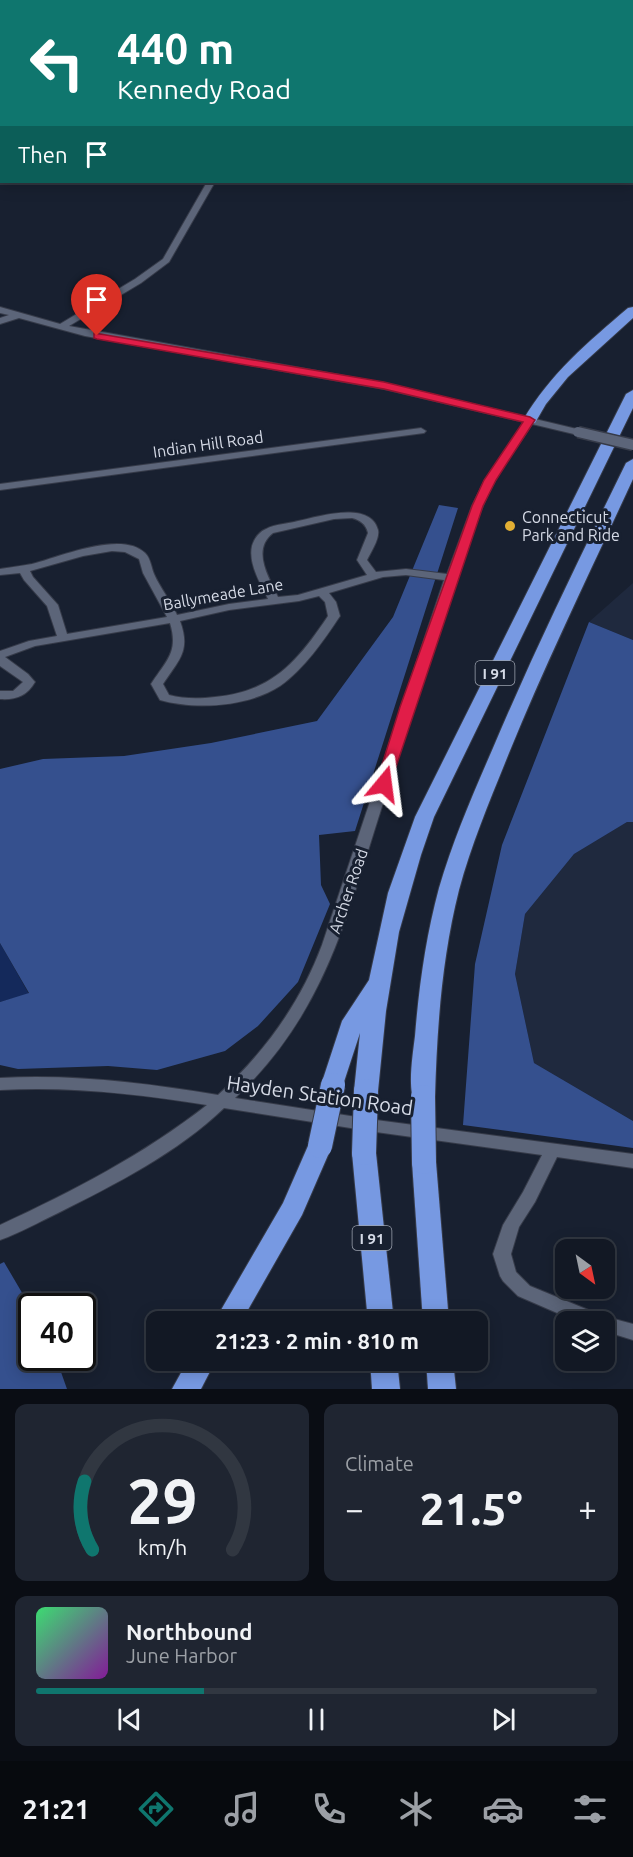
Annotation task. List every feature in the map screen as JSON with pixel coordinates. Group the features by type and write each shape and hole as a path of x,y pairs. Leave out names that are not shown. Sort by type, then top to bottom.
{"highway":[{"path":"530,420 536,407 565,371 633,311"},
{"name":"I 91","path":"380,1311 364,1154 366,1090 378,979 406,865 428,808 633,394"},
{"name":"I 91","path":"435,1311 424,1162 423,1097 428,1011 449,890 465,839 539,664 633,463"},
{"path":"233,1311 293,1208 320,1146 333,1085 353,1021 378,979"},
{"path":"186,1389 197,1371"},
{"path":"385,1371 386,1389"},
{"path":"440,1371 442,1389"}],"street":[{"path":"61,327 138,281 166,260 210,183"},
{"path":"0,310 61,327 384,386 633,445"},
{"path":"0,321 18,315"},
{"name":"Archer Road","path":"0,1233 133,1166 164,1146 220,1102 247,1077 280,1037 305,999 318,974 372,823 404,717 483,493 530,420"},
{"name":"Indian Hill Road","path":"0,488 421,431"},
{"path":"275,602 258,560 256,549 262,534 269,531 343,514 363,518 372,528 373,533 362,560 374,576"},
{"path":"0,572 24,569 98,550 123,548 137,552 146,563 148,573 179,628 179,648 158,684 164,697 181,703 222,700 267,688 278,682 324,632 334,616 330,602 322,592"},
{"path":"24,569 28,578 52,605 63,638"},
{"name":"Ballymeade Lane","path":"0,695 22,692 29,682 26,677 8,668 0,657 33,643 229,607 275,602 322,592 374,576 406,572 452,578"},
{"name":"Hayden Station Road","path":"0,1084 96,1083 633,1161"},
{"path":"553,1150 529,1197 511,1225 502,1254 509,1276 524,1291 572,1311"},
{"path":"615,1326 633,1332"}],"shaded area":[{"path":"439,505 458,508 355,831 319,835 321,885 330,904 298,982 258,1026 225,1051 157,1070 108,1066 18,1069 0,1065 0,1002 29,993 0,943 0,769 43,759 124,756 211,743 317,721 393,617"},
{"path":"633,583 633,640 589,622"},
{"path":"589,622 633,640 633,822 627,822 574,854 525,914 515,974 534,1063 633,1121 633,1148 463,1125 475,964 502,845"},
{"path":"627,822 633,822 633,1121 534,1063 515,974 525,914 574,854"},
{"path":"0,943 29,994 0,1002"},
{"path":"4,1262 22,1293 18,1293 18,1371 61,1371 67,1389 0,1389 0,1264"}],"place":[{"name":"Connecticut Park and Ride","path":"510,526"}],"route":[{"path":"97,336 384,386 530,420 490,480 477,506 407,707 384,784"}]}
